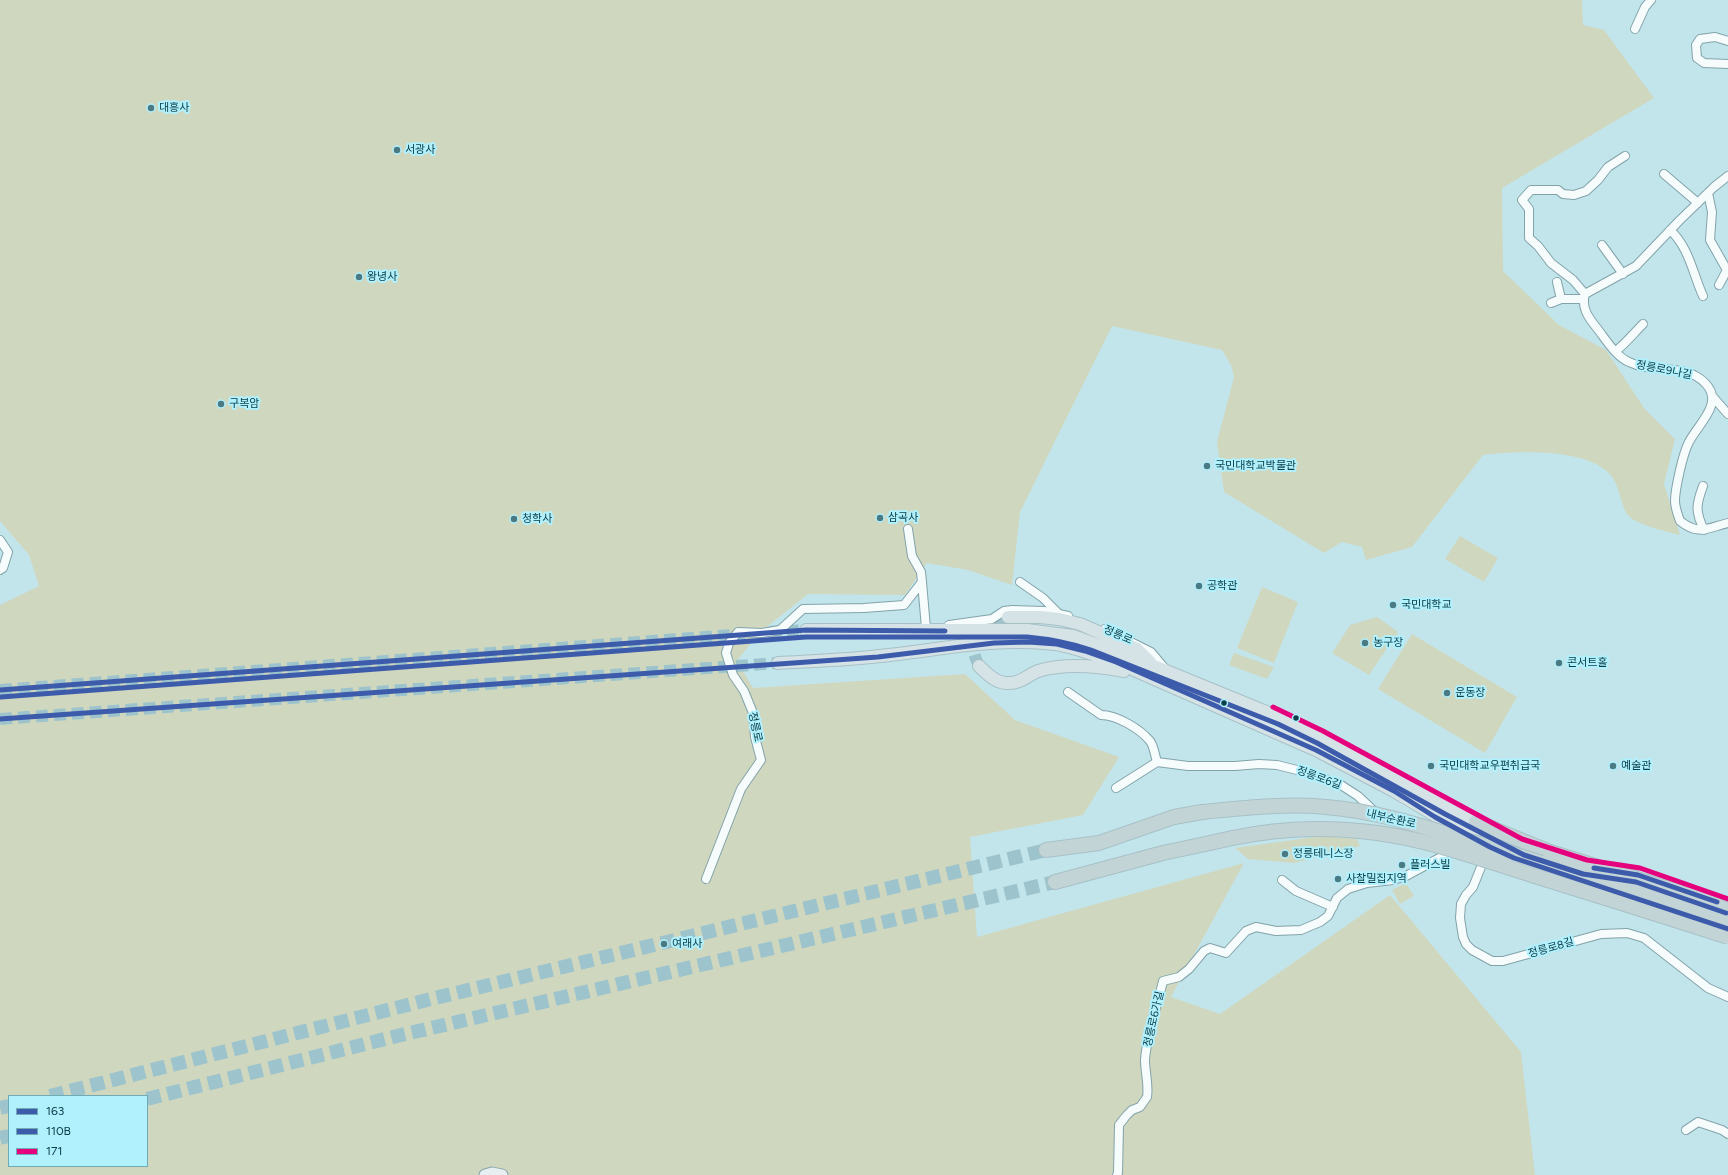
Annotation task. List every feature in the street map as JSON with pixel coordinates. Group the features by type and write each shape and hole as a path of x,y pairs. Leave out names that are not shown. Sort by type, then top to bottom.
{"highway":[{"name":"내부순환로","path":"1046,850 1099,843 1174,817 1202,812 1254,806 1328,807 1389,817 1512,853 1728,921"},
{"path":"1476,822 1550,852 1698,898 1728,910"},
{"name":"내부순환로","path":"1055,882 1163,853 1246,834 1326,828 1379,833 1446,848 1728,937"},
{"path":"1593,885 1700,926 1728,943"}],"main road":[{"path":"1008,617 1040,617 1059,619 1080,624 1137,649 1154,666"},
{"name":"정릉로","path":"806,630 1027,630 1073,636 1154,666 1249,705 1320,737 1523,847 1635,881 1674,887"},
{"path":"778,663 878,657 994,643 1028,642 1057,644 1085,652 1137,672 1316,750 1394,791 1435,817 1490,847 1523,862 1728,929"},
{"path":"979,666 995,679 1007,683 1019,682 1038,671 1076,666 1137,672"},
{"path":"1181,692 1200,691 1243,710 1250,710 1251,707 1249,705"},
{"name":"정릉로","path":"1476,822 1728,906"},
{"name":"정릉로","path":"1585,867 1638,875"}],"street":[{"path":"1635,29 1645,7 1651,0"},
{"path":"1728,41 1715,37 1700,39 1696,45 1697,58 1704,63 1728,64"},
{"path":"1585,296 1573,280 1551,263 1538,246 1529,238 1529,209 1522,200 1530,190 1558,190 1563,194 1574,195 1586,191 1598,180 1608,167 1625,156"},
{"path":"1664,174 1698,203"},
{"path":"1551,303 1561,299 1585,296 1636,266 1670,230 1728,176"},
{"path":"1708,193 1712,212 1710,240 1728,271 1719,285"},
{"path":"1670,230 1677,236 1684,247 1694,277 1703,296"},
{"path":"1602,245 1623,274"},
{"path":"1557,282 1561,299"},
{"name":"정릉로9나길","path":"1585,296 1584,307 1589,318 1627,362 1634,365 1655,369 1680,371 1697,376 1706,383 1713,397 1728,414"},
{"path":"1616,351 1629,341 1643,324"},
{"path":"1713,397 1709,413 1689,441 1685,451 1675,501 1680,521 1695,530 1704,530 1728,523"},
{"path":"1703,486 1697,507 1698,516 1704,530"},
{"path":"908,529 912,556 921,572 926,628"},
{"path":"0,540 8,552 5,564 0,570"},
{"name":"정릉로","path":"706,879 741,789 761,760 753,714 744,691 733,675 728,661 726,653 729,643 738,632 762,633 780,630 802,609 864,608 904,605 922,582"},
{"name":"정릉로","path":"1020,582 1046,600 1058,613"},
{"name":"정릉로","path":"858,631 926,628 980,622 992,619 1004,611 1012,610 1044,611 1058,613 1100,626 1139,644 1151,652 1168,672"},
{"path":"1068,692 1101,715 1107,715 1123,721 1140,732 1151,742 1157,762 1116,788"},
{"name":"정릉로6길","path":"1157,762 1188,766 1235,766 1259,764 1277,765 1305,772 1341,785 1358,796 1390,824 1457,842 1490,847"},
{"name":"정릉로6가길","path":"1117,1175 1119,1125 1132,1110 1140,1107 1147,1097 1145,1060 1150,1030 1163,981 1179,977 1189,969 1204,951 1210,948 1226,953 1246,931 1256,927 1276,931 1301,930 1320,922 1328,916 1337,898 1348,889 1367,883 1393,880 1406,876 1443,856 1457,842"},
{"name":"정릉로8길","path":"1490,847 1473,887 1464,898 1460,912 1463,937 1466,944 1472,950 1492,961 1503,961 1601,934 1627,933 1644,938 1708,988 1728,997"},
{"path":"1282,880 1296,891 1333,907"},
{"path":"1593,885 1696,910 1728,921"},
{"path":"1686,1130 1698,1122 1722,1130 1728,1134"},
{"path":"485,1175 492,1173 502,1175"}],"green space":[{"path":"0,0 1582,0 1583,25 1604,30 1654,98 1502,188 1503,271 1559,325 1606,350 1644,408 1675,439 1664,484 1680,535 1651,527 1631,518 1627,514 1615,481 1602,467 1587,460 1570,456 1532,452 1483,455 1412,547 1366,560 1362,547 1342,542 1324,553 1224,492 1217,442 1234,377 1231,365 1222,350 1112,326 1020,512 1012,585 968,570 927,563 905,595 808,594 758,634 737,661 753,688 965,674 1015,720 1119,757 1083,815 970,837 977,937 1244,863 1171,997 1220,1014 1390,895 1521,1052 1535,1175 0,1175 0,605 39,586 29,555 0,521"},
{"path":"1460,536 1498,558 1484,582 1445,559"},
{"path":"1262,587 1298,602 1274,663 1237,648"},
{"name":"농구장","path":"1377,617 1398,632 1369,675 1332,653 1350,625"},
{"name":"운동장","path":"1412,634 1517,697 1485,753 1378,689"},
{"path":"1234,653 1274,667 1267,679 1229,665"},
{"name":"정릉테니스장","path":"1322,836 1357,839 1360,846 1294,863 1248,859 1235,848"},
{"path":"1406,883 1414,896 1400,904 1392,890"}],"tunnel":[{"path":"979,666 973,646 974,638 977,632 989,624 1008,617"},
{"path":"769,632 806,630"},
{"path":"0,690 745,634"},
{"path":"0,719 778,663"},
{"path":"54,1095 431,999 1046,850"},
{"path":"148,1099 397,1036 1055,882"},
{"path":"0,1108 8,1106"},
{"path":"0,1138 8,1136"}],"transit line":[{"name":"163","path":"0,690 806,630 945,631"},
{"name":"110B","path":"1,697 806,637 1027,637 1051,640 1091,650 1278,724 1317,743 1445,814 1524,855 1583,874 1636,882 1726,913"},
{"name":"163","path":"0,719 878,657 994,643 1028,642 1057,644 1085,651 1116,662 1316,750 1394,791 1435,817 1490,847 1514,858 1728,929"},
{"name":"171","path":"1273,707 1323,731 1522,839 1587,860 1640,868 1728,899"},
{"name":"163","path":"1594,868 1638,875 1717,902"}],"place":[{"name":"대흥사","path":"151,108"},
{"name":"서광사","path":"397,150"},
{"name":"왕녕사","path":"359,277"},
{"name":"구복암","path":"221,404"},
{"name":"국민대학교박물관","path":"1207,466"},
{"name":"삼곡사","path":"880,518"},
{"name":"청학사","path":"514,519"},
{"name":"공학관","path":"1199,586"},
{"name":"국민대학교","path":"1393,605"},
{"name":"농구장","path":"1365,643"},
{"name":"콘서트홀","path":"1559,663"},
{"name":"운동장","path":"1447,693"},
{"name":"국민대학교우편취급국","path":"1431,766"},
{"name":"예술관","path":"1613,766"},
{"name":"정릉테니스장","path":"1285,854"},
{"name":"플러스빌","path":"1402,865"},
{"name":"사찰밀집지역","path":"1338,879"},
{"name":"여래사","path":"664,944"}]}
